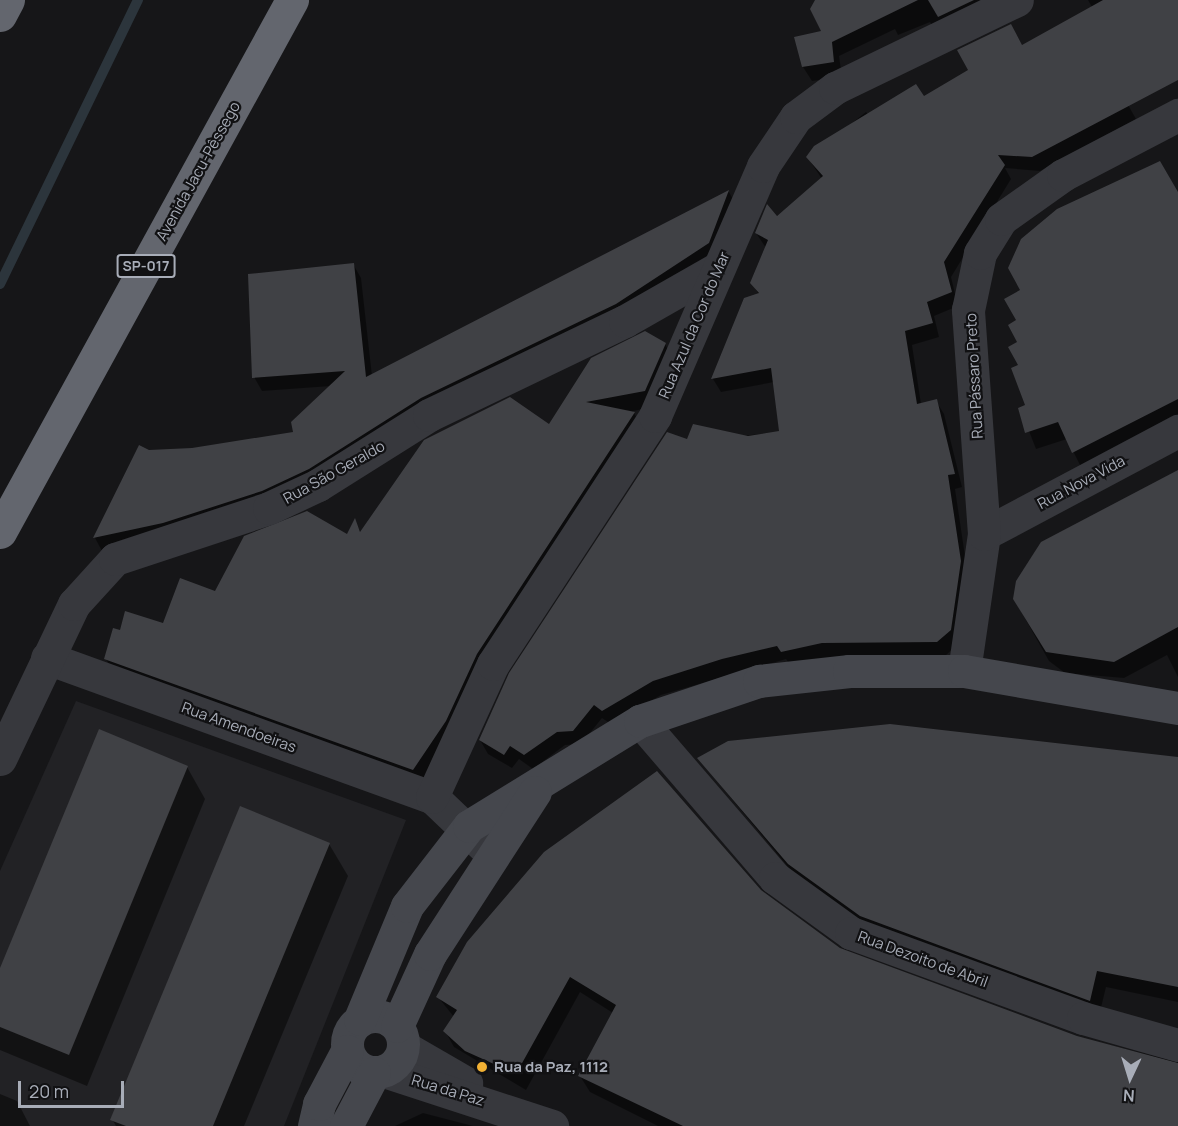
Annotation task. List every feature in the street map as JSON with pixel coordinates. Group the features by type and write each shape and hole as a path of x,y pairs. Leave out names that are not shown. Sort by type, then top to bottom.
{"highway":[{"path":"0,15 8,0"},
{"name":"Avenida Jacu-Pêssego","path":"0,532 292,0"}],"street":[{"name":"Rua Azul da Cor do Mar","path":"432,797 493,664 656,416 716,269 763,165 796,117 883,61 1017,0"},
{"name":"Rua Pássaro Preto","path":"964,672 984,534 968,310 980,253 1001,219 1063,175 1178,115"},
{"name":"Rua São Geraldo","path":"0,759 46,658 74,604 115,559 269,508 318,484 429,415 625,321 716,269"},
{"name":"Rua Nova Vida","path":"984,534 1178,431"},
{"name":"Rua Amendoeiras","path":"46,658 432,797"},
{"path":"314,1126 319,1104 347,1051 349,1033 360,1019 407,906 469,826 537,788 639,721 759,681 849,671 964,672 1178,708"},
{"name":"Rua Dezoito de Abril","path":"639,721 775,878 851,933 1083,1018 1178,1045"},
{"path":"346,1126 390,1054 430,954 537,788"},
{"path":"432,797 469,826 493,855"},
{"path":"360,1019 387,1018 390,1054"},
{"path":"347,1051 362,1070 390,1054"},
{"name":"Rua da Paz","path":"390,1054 552,1126"}],"shaded area":[{"path":"76,701 406,820 284,1126 0,1126 0,871"}],"building":[{"path":"815,0 918,0 832,42 834,62 802,67 794,37 821,31 810,9"},
{"path":"928,0 974,0 938,17"},
{"path":"1103,0 1178,0 1178,80 1032,157 998,155 1005,165 944,262 952,292 927,302 933,323 905,331 917,404 937,399 955,474 948,475 961,561 951,630 937,642 822,643 781,652 777,646 722,659 653,681 602,711 594,705 573,731 557,732 524,755 510,746 504,755 479,740 509,673 667,432 687,439 693,424 748,436 779,431 771,368 711,379 744,298 759,293 750,283 768,240 755,233 767,204 777,216 823,176 806,157 814,146 916,84 924,96 968,70 957,50 1011,24 1022,45"},
{"path":"1160,161 1178,192 1178,399 1072,453 1058,422 1025,433 1018,408 1025,405 1011,368 1018,365 1008,347 1017,342 1008,325 1016,320 1004,299 1020,290 1008,268 1021,239 1057,209"},
{"path":"729,190 709,243 616,304 421,398 309,469 262,491 163,523 93,538 139,445 149,450 192,448 293,432 291,422 345,371 252,378 248,274 354,263 366,377"},
{"path":"645,331 666,343 645,391 586,402 635,412 477,654 446,721 413,770 104,659 113,628 120,630 125,611 163,623 180,578 215,591 244,536 307,511 347,534 355,518 360,532 424,440 510,397 549,424 591,358"},
{"path":"1178,470 1178,627 1114,662 1046,652 1013,599 1016,581 1041,542"},
{"path":"890,724 1178,757 1178,987 1097,971 1090,1001 860,916 788,864 697,758 728,741"},
{"path":"99,729 188,766 69,1055 0,1027 0,968"},
{"path":"657,771 761,890 840,948 1077,1036 1178,1063 1178,1126 683,1126 578,1076 616,1005 570,977 516,1074 465,1051 443,1031 457,1010 436,997 467,942 544,852"},
{"path":"240,806 330,843 213,1126 126,1126 110,1120"}],"waterway":[{"path":"0,284 138,0"}],"place":[{"name":"Rua da Paz, 1112","path":"482,1067"}]}
